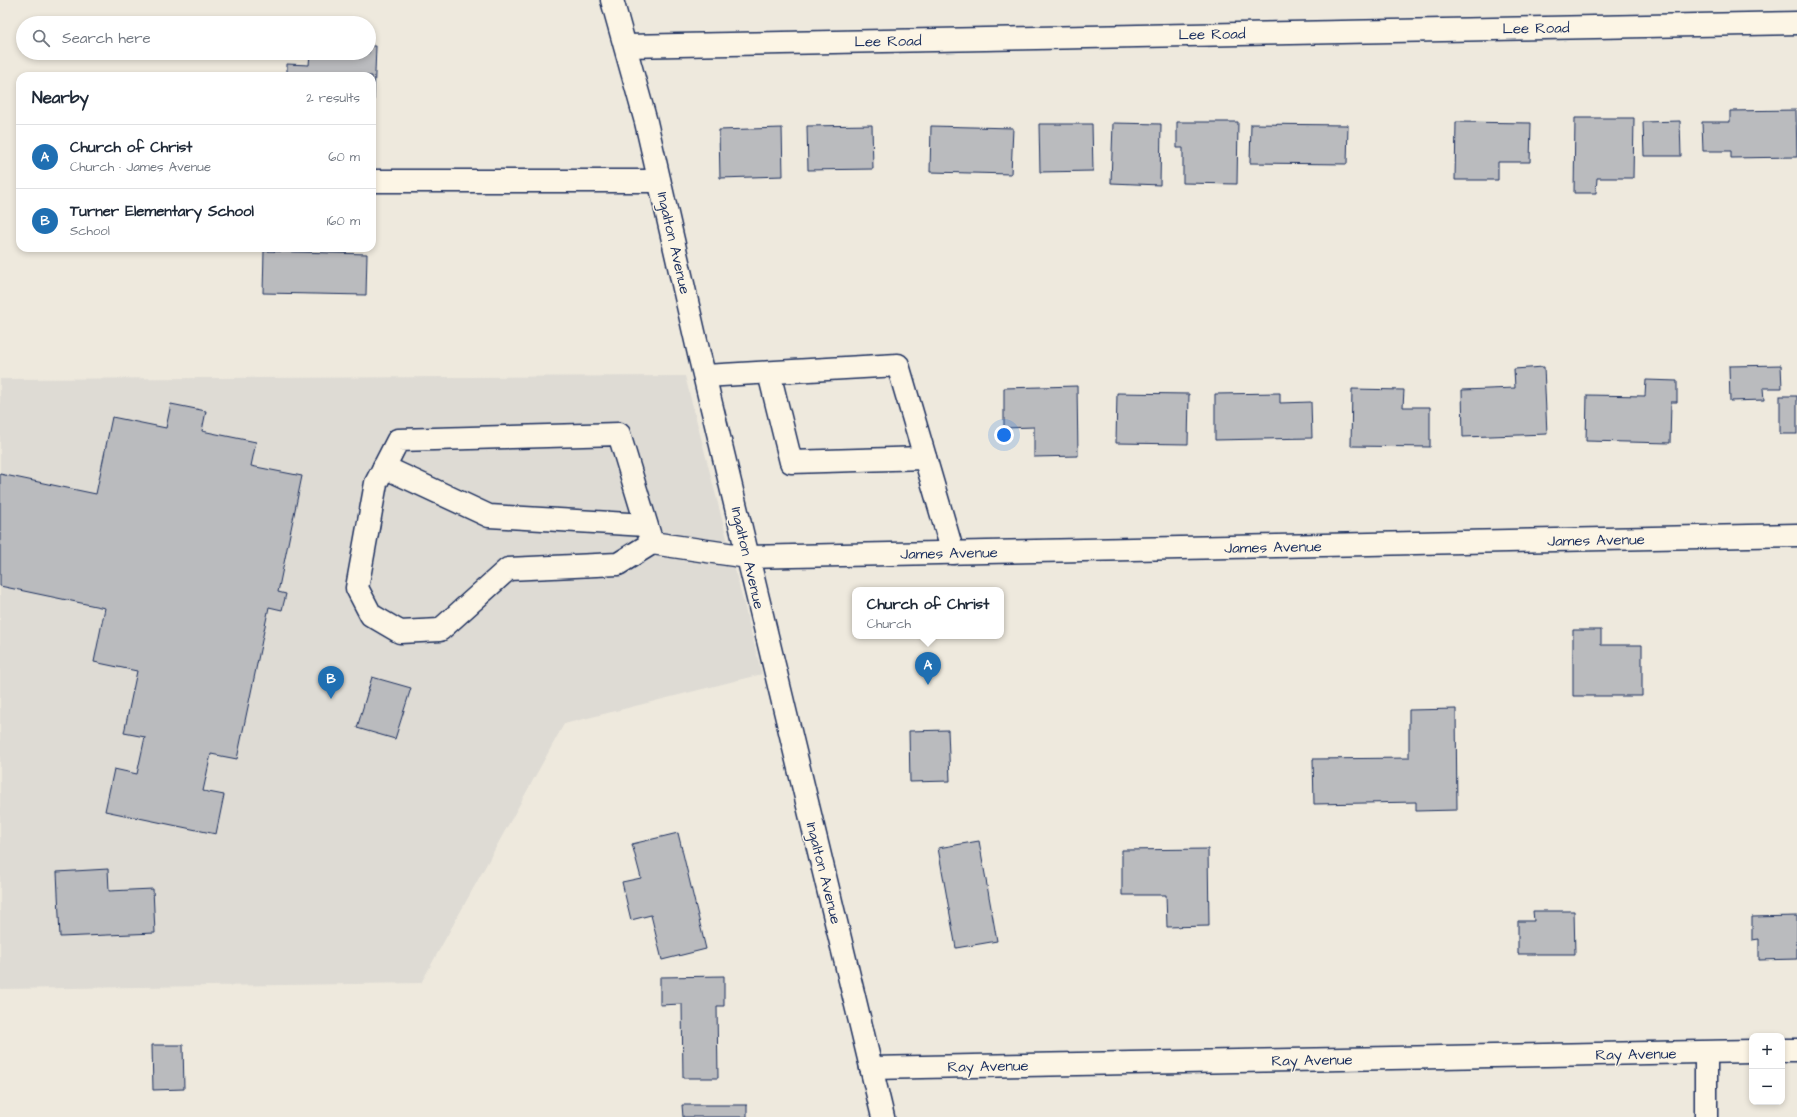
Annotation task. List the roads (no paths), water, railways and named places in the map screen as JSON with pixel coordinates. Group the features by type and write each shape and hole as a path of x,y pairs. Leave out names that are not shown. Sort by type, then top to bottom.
{"street":[{"name":"Ingalton Avenue","path":"612,0 626,46 659,181 883,1117"},
{"name":"Lee Road","path":"626,46 1797,23"},
{"path":"376,181 659,181"},
{"path":"705,376 898,365 953,553"},
{"path":"769,373 791,462 926,458"},
{"path":"619,434 649,534 618,564 508,569 440,630 400,632 371,614 357,588 376,483 398,440 619,434"},
{"name":"James Avenue","path":"384,467 489,516 649,534 748,557 1797,535"},
{"path":"1785,1050 1797,1050"},
{"name":"Ray Avenue","path":"871,1068 1749,1051"},
{"path":"1706,1053 1706,1117"}],"place":[{"name":"Church of Christ","path":"928,685"},
{"name":"Turner Elementary School","path":"331,699"}]}
